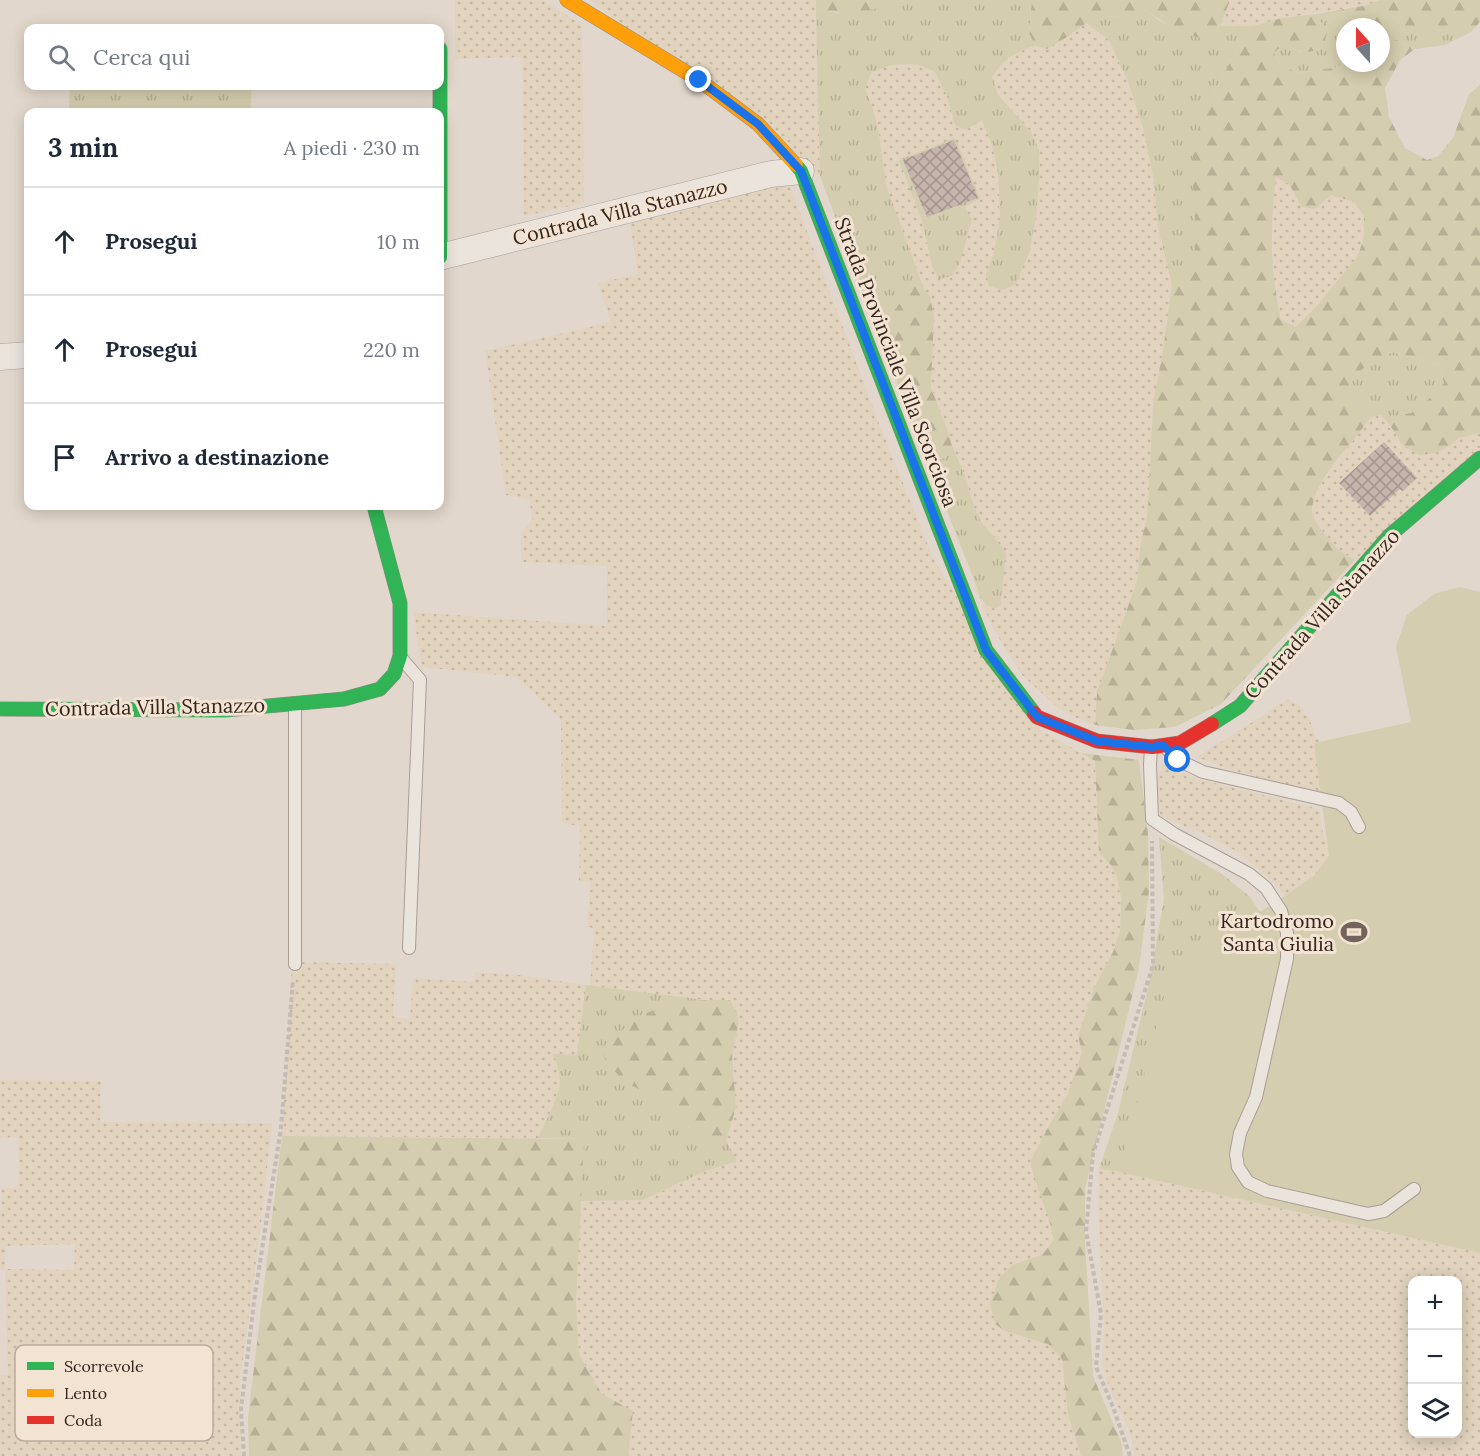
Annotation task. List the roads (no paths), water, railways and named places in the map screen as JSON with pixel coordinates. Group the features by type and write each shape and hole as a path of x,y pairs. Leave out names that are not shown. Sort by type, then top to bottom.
{"street":[{"name":"Strada Provinciale Villa Scorciosa","path":"567,0 699,80 758,124 801,171 986,650 1037,717 1097,741 1157,746"},
{"path":"440,90 440,108"},
{"name":"Contrada Villa Stanazzo","path":"444,256 771,174 801,171"},
{"path":"0,357 24,355"},
{"name":"Contrada Villa Stanazzo","path":"1157,746 1180,743 1240,706 1389,536 1480,458"},
{"path":"375,510 400,603 400,656"},
{"name":"Contrada Villa Stanazzo","path":"0,709 225,711 344,699 380,689 394,674 400,656"}],"lane":[{"path":"400,656 420,680 409,948"},
{"path":"295,704 295,964"},
{"path":"1359,827 1351,812 1339,803 1203,772 1178,760 1157,746 1150,764 1152,819 1174,834 1249,874 1266,888 1281,911 1287,933 1287,959 1256,1097 1240,1133 1236,1154 1238,1167 1248,1182 1267,1191 1368,1214 1384,1211 1414,1189"}],"place":[{"name":"Kartodromo Santa Giulia","path":"1354,932"}]}
